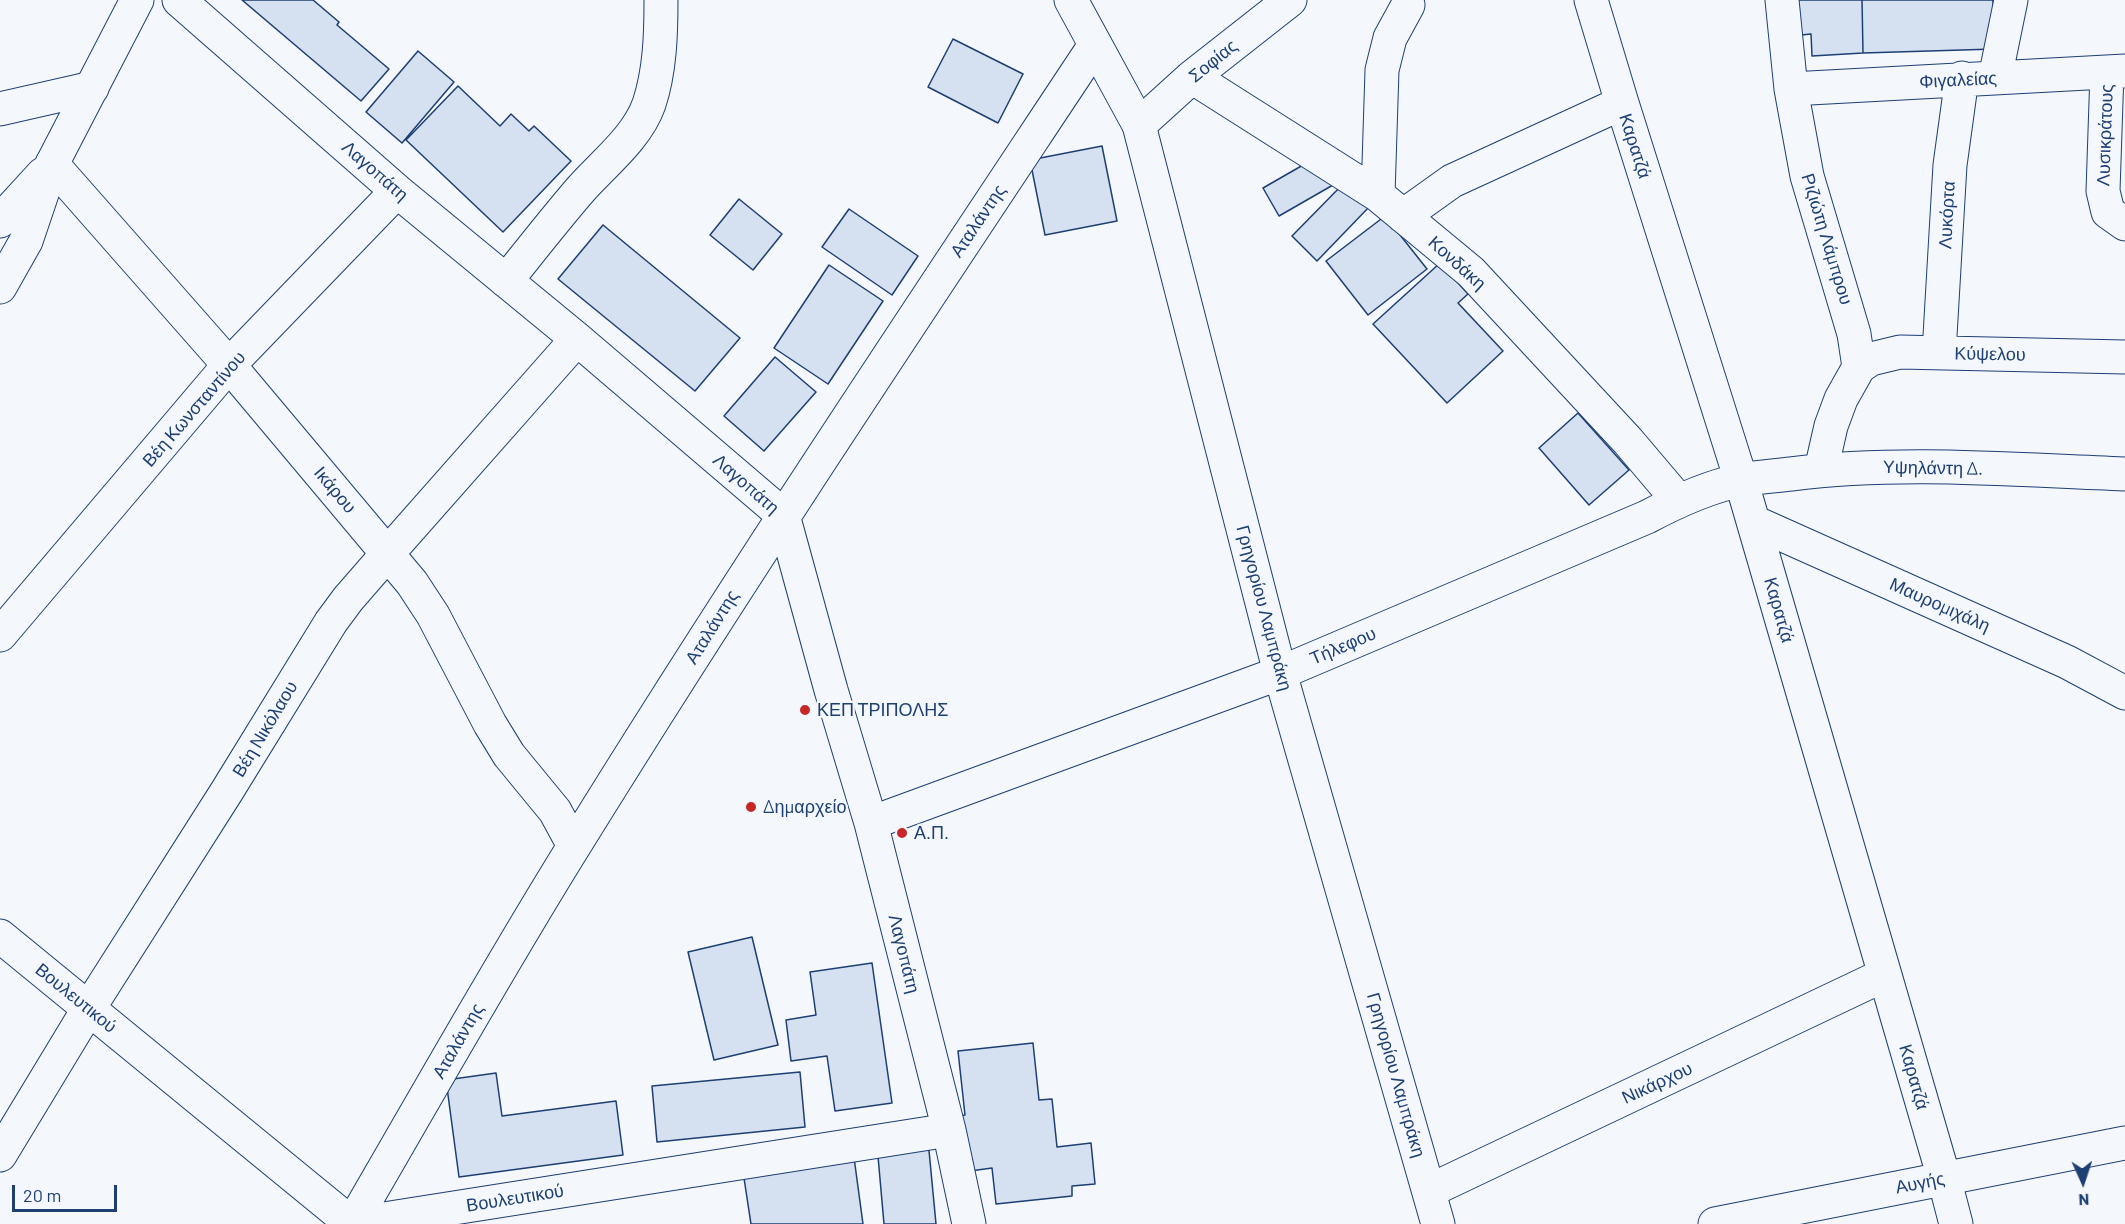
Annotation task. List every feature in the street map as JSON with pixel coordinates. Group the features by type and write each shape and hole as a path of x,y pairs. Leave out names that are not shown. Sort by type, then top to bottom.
{"street":[{"path":"0,287 26,241 52,164 137,0"},
{"name":"Λαγοπάτη","path":"179,0 397,191 577,339 783,515 831,690 871,823 949,1130 969,1224"},
{"path":"506,281 580,190 634,132 649,105 661,35 660,0"},
{"name":"Γρηγορίου Λαμπράκη","path":"1071,0 1139,125 1280,673 1438,1224"},
{"name":"Σοφίας","path":"1139,125 1192,77 1290,0"},
{"name":"Καρατζά","path":"1591,0 1754,522 1956,1224"},
{"name":"Ριζιώτη Λάμπρου","path":"1782,0 1791,89 1807,176 1854,333 1859,367"},
{"path":"1995,78 2011,0"},
{"path":"1378,195 1382,70 1390,38 1408,5"},
{"name":"Αταλάντης","path":"352,1224 574,846 783,515 1095,45"},
{"name":"Φιγαλείας","path":"1791,89 1962,78 2116,72"},
{"name":"Λυσικράτους","path":"2116,72 2103,191 2108,212 2125,224"},
{"name":"Κονδάκη","path":"1192,77 1378,195 1471,272 1628,441 1678,500"},
{"name":"Λυκόρτα","path":"1939,353 1950,165 1962,78"},
{"path":"0,109 92,88"},
{"path":"1403,216 1452,181 1622,103"},
{"path":"0,221 52,164"},
{"name":"Ικάρου","path":"52,164 229,365 412,583 433,615 490,724 509,755 555,811 574,846"},
{"name":"Βέη Κωνσταντίνου","path":"0,635 229,365 397,191"},
{"name":"Βέη Νικόλαου","path":"0,1155 89,1008 331,622 348,599 577,339"},
{"name":"Κύψελου","path":"1859,367 1871,359 1900,352 2125,357"},
{"path":"1821,470 1831,426 1841,399 1859,367"},
{"name":"Υψηλάντη Δ.","path":"1741,480 1821,470 1871,467 1942,466 2125,474"},
{"name":"Τήλεφου","path":"871,823 1280,673 1647,517 1678,500 1741,480"},
{"name":"Μαυρομιχάλη","path":"1754,522 2067,662 2125,693"},
{"name":"Βουλευτικού","path":"0,936 352,1224 949,1130"},
{"name":"Νικάρχου","path":"1429,1191 1884,975"},
{"name":"Αυγής","path":"1714,1224 2125,1143"}],"building":[{"path":"242,0 313,0 339,22 337,25 389,69 361,101"},
{"path":"1790,0 1862,0 1863,53 1812,56 1811,34 1792,36"},
{"path":"1862,0 1993,0 1995,49 1863,53"},
{"path":"953,39 1023,74 998,123 928,87"},
{"path":"418,51 454,82 402,143 366,112"},
{"path":"458,86 500,126 511,114 529,131 534,126 571,161 503,232 406,140"},
{"path":"1102,146 1117,221 1045,235 1030,160"},
{"path":"1317,157 1333,185 1279,216 1263,188"},
{"path":"1345,182 1370,206 1317,261 1292,236"},
{"path":"739,199 782,234 753,270 710,235"},
{"path":"849,209 918,256 892,295 822,247"},
{"path":"1385,216 1427,269 1368,315 1326,261"},
{"path":"603,225 740,338 695,391 558,279"},
{"path":"1440,263 1468,294 1458,303 1503,351 1447,403 1373,324"},
{"path":"829,265 883,301 828,384 774,348"},
{"path":"775,357 816,392 764,451 724,416"},
{"path":"1578,413 1629,470 1589,505 1539,448"},
{"path":"752,937 778,1045 714,1060 688,952"},
{"path":"872,963 892,1103 835,1111 827,1056 791,1061 786,1020 816,1015 810,972"},
{"path":"1033,1043 1039,1100 1052,1099 1057,1147 1091,1143 1095,1184 1072,1186 1072,1196 996,1204 992,1168 963,1172 957,1116 965,1115 958,1051"},
{"path":"800,1072 805,1127 657,1142 652,1086"},
{"path":"496,1073 502,1116 616,1101 623,1155 459,1177 446,1080"},
{"path":"928,1140 936,1224 884,1224 877,1145"},
{"path":"853,1150 863,1224 751,1224 742,1165"}],"place":[{"name":"ΚΕΠ ΤΡΙΠΟΛΗΣ","path":"805,710"},
{"name":"Δημαρχείο","path":"751,807"},
{"name":"Α.Π.","path":"902,833"}]}
